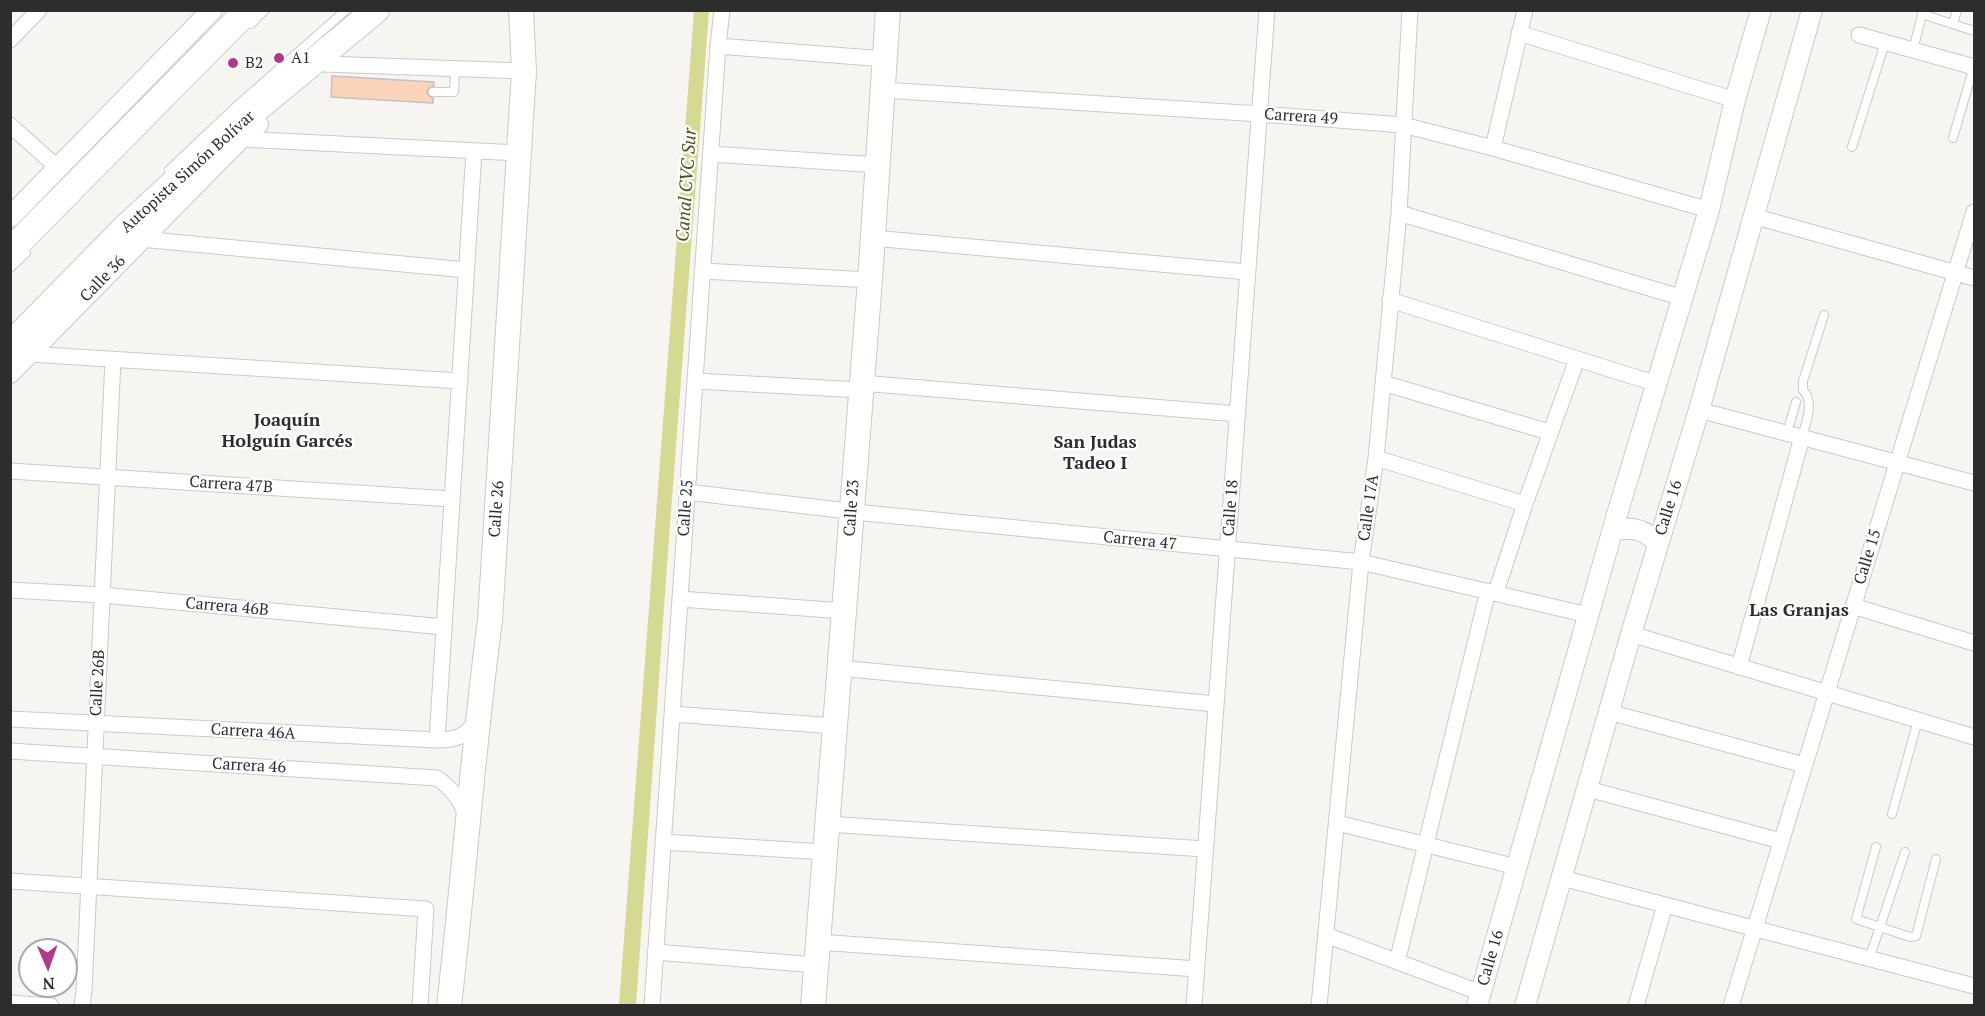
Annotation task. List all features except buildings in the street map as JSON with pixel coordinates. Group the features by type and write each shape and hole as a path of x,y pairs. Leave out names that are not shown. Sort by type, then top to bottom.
{"highway":[{"name":"Autopista Simón Bolívar","path":"20,350 126,227 231,130 377,10"},
{"path":"10,251 247,20"}],"main road":[{"name":"Calle 26","path":"449,1005 478,708 490,620 524,71 521,10"},
{"name":"Calle 23","path":"813,1005 870,280 888,10"}],"street":[{"path":"10,40 39,10"},
{"path":"10,217 212,10"},
{"name":"Calle 36","path":"10,373 20,350 141,239 240,139 324,64 377,10"},
{"name":"Calle 25","path":"652,1005 718,46 723,10"},
{"name":"Calle 18","path":"1194,1005 1268,10"},
{"name":"Calle 17A","path":"1319,1005 1361,562 1376,458 1399,213 1410,10"},
{"path":"1493,148 1525,10"},
{"name":"Calle 16","path":"1479,999 1618,511 1709,210 1735,100 1761,10"},
{"name":"Calle 16","path":"1525,1005 1630,634 1699,410 1812,10"},
{"path":"1519,33 1735,100"},
{"path":"1859,35 1974,67"},
{"path":"718,46 885,59"},
{"path":"324,64 524,71"},
{"name":"Carrera 49","path":"883,90 1403,125 1493,148 1709,210"},
{"path":"10,125 58,168"},
{"path":"240,139 519,153"},
{"path":"437,740 474,151"},
{"path":"711,154 878,165"},
{"name":"Calle 15","path":"1731,1005 1974,212"},
{"path":"1399,213 1683,298"},
{"path":"1754,216 1974,278"},
{"path":"873,238 1248,272"},
{"path":"141,239 466,270"},
{"path":"702,271 870,280"},
{"path":"1390,300 1657,384"},
{"path":"20,350 113,359 460,381"},
{"name":"Calle 26B","path":"82,1005 113,359"},
{"path":"1397,962 1492,591 1577,359"},
{"path":"695,381 861,386 1238,414"},
{"path":"1383,383 1550,432"},
{"path":"1699,410 1974,483"},
{"path":"1739,667 1794,435"},
{"path":"1376,458 1524,504"},
{"name":"Carrera 47B","path":"10,471 452,499"},
{"name":"Carrera 47","path":"687,492 851,511 1361,562 1588,615"},
{"path":"1618,511 1628,519 1640,523 1652,525 1664,523"},
{"path":"1613,531 1625,528 1638,529 1649,534 1658,543"},
{"name":"Carrera 46B","path":"10,590 102,595 444,627"},
{"path":"680,598 844,611"},
{"path":"1853,606 1974,643"},
{"path":"1630,634 1974,737"},
{"path":"839,668 1216,704"},
{"name":"Carrera 46A","path":"10,719 452,740 465,734 475,723 478,708"},
{"path":"1609,712 1804,765"},
{"path":"672,714 835,726"},
{"name":"Carrera 46","path":"10,752 437,778 453,790 467,818"},
{"path":"1588,789 1781,841"},
{"path":"1337,823 1517,867"},
{"path":"827,824 1206,849"},
{"path":"663,842 825,852"},
{"path":"1562,878 1974,986"},
{"path":"10,881 426,909 420,1005"},
{"path":"1636,1005 1665,905"},
{"path":"1326,935 1397,962 1479,999"},
{"path":"655,952 817,954 1197,969"},
{"path":"10,1003 51,1005"}],"lane":[{"path":"247,20 265,10"},
{"path":"161,178 240,103 346,10"},
{"path":"1953,24 1957,10"},
{"path":"1913,50 1922,12 1974,31"},
{"path":"1852,147 1885,43"},
{"path":"1953,138 1974,67"},
{"path":"434,92 454,92 455,69"},
{"path":"10,268 36,243"},
{"path":"1794,435 1810,402 1809,395 1803,390 1803,381 1824,315"},
{"path":"1794,435 1796,402"},
{"path":"1892,814 1918,720"},
{"path":"1876,847 1856,919 1910,937 1916,936 1936,860"},
{"path":"1869,959 1905,852"}],"water":[{"name":"Canal CVC Sur","path":"694,11 709,11 636,1005 619,1005"}],"place":[{"name":"A1","path":"279,58"},
{"name":"B2","path":"233,63"}],"district":[{"name":"Joaquín Holguín Garcés","path":"287,431"},
{"name":"San Judas Tadeo I","path":"1095,453"},
{"name":"Las Granjas","path":"1799,611"}]}
